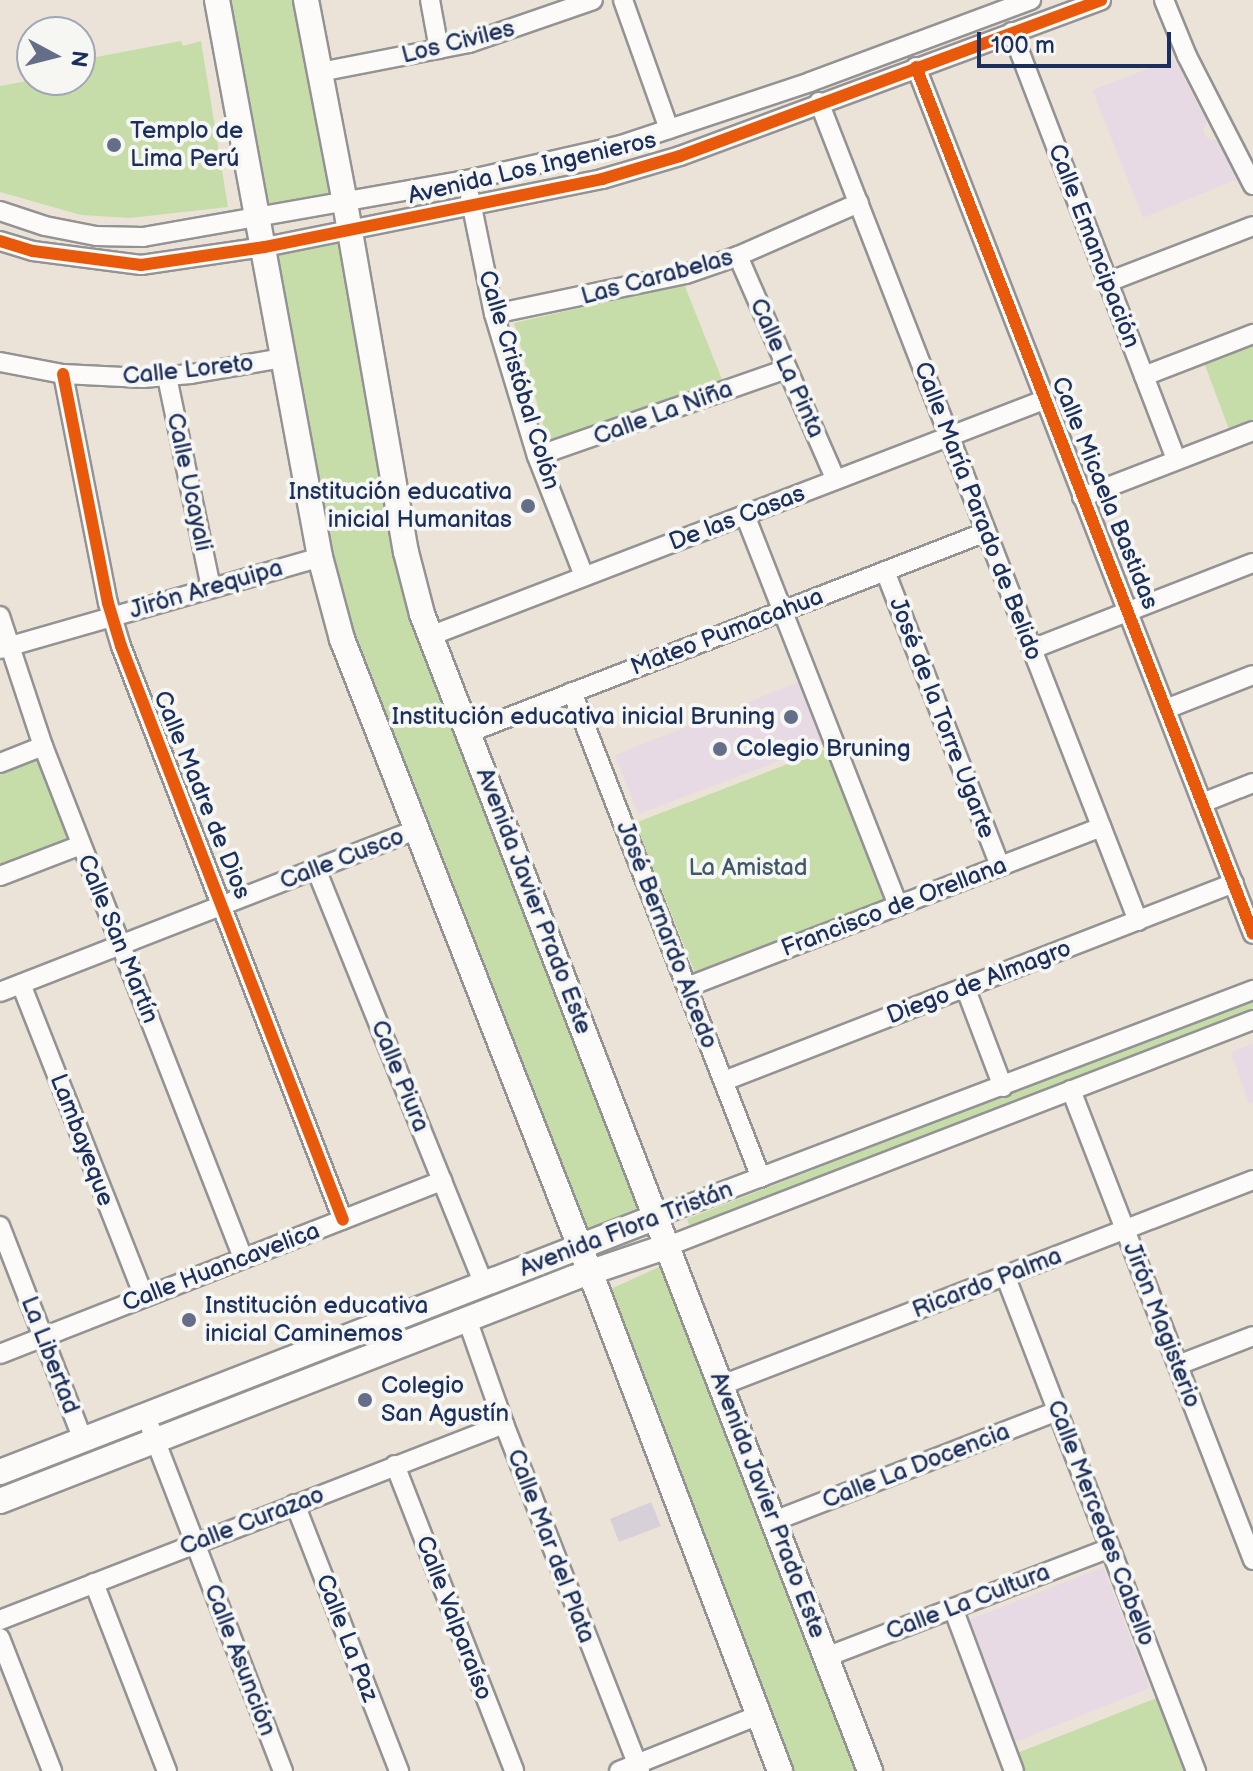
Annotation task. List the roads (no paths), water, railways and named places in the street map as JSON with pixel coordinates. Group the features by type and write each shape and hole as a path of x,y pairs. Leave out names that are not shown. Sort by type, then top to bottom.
{"main road":[{"path":"217,0 260,219 282,358 320,557 351,665 580,1246 780,1771"},
{"name":"Avenida Javier Prado Este","path":"306,0 406,552 430,636 870,1771"},
{"name":"Avenida Flora Tristán","path":"0,1472 656,1217"},
{"name":"Avenida Flora Tristán","path":"0,1501 467,1319 668,1246"}],"street":[{"path":"430,0 439,49"},
{"name":"Los Civiles","path":"320,72 486,39 593,0"},
{"path":"623,0 669,129"},
{"name":"Avenida Los Ingenieros","path":"0,211 45,226 96,236 143,237 260,219 467,180 605,150 810,82 1031,0"},
{"name":"Avenida Los Ingenieros","path":"0,241 47,254 141,265 265,247 472,206 639,169 1012,32 1070,5 1101,0"},
{"path":"1164,0 1187,56 1253,185"},
{"name":"Calle Emancipación","path":"1012,32 1176,460"},
{"name":"Calle Micaela Bastidas","path":"916,67 1253,934"},
{"name":"Calle María Parado de Belido","path":"819,102 1138,921"},
{"name":"Calle Cristóbal Colón","path":"467,180 494,314 537,456 584,576"},
{"name":"Las Carabelas","path":"494,314 686,274 738,256 859,203"},
{"path":"1108,282 1253,226"},
{"name":"Calle La Pinta","path":"738,256 836,480"},
{"path":"1144,376 1253,334"},
{"name":"Calle Loreto","path":"0,362 63,374 118,379 167,377 282,358"},
{"name":"Calle La Niña","path":"537,456 787,369"},
{"name":"Calle Madre de Dios","path":"63,374 112,617 142,704 343,1220"},
{"name":"Calle Ucayali","path":"167,377 211,588"},
{"name":"De las Casas","path":"430,636 1044,400"},
{"path":"1082,497 1253,431"},
{"path":"745,515 898,906"},
{"name":"Mateo Pumacahua","path":"468,733 986,532"},
{"name":"Jirón Arequipa","path":"4,648 320,557"},
{"path":"1032,649 1253,563"},
{"name":"José de la Torre Ugarte","path":"885,571 1000,866"},
{"name":"Calle San Martín","path":"0,616 4,648 243,1258"},
{"path":"1166,709 1253,675"},
{"name":"José Bernardo Alcedo","path":"572,692 761,1178"},
{"path":"0,763 43,746"},
{"path":"1202,803 1253,783"},
{"name":"Francisco de Orellana","path":"687,987 1101,827"},
{"name":"Calle Cusco","path":"0,992 416,830"},
{"path":"0,876 81,845"},
{"name":"Calle Piura","path":"316,869 484,1284"},
{"name":"Diego de Almagro","path":"724,1081 1234,883"},
{"name":"Lambayeque","path":"21,984 144,1297"},
{"path":"965,987 1003,1087"},
{"name":"Avenida Flora Tristán","path":"656,1217 1253,990"},
{"name":"Avenida Flora Tristán","path":"668,1246 1253,1020"},
{"name":"Jirón Magisterio","path":"1071,1090 1253,1560"},
{"name":"Ricardo Palma","path":"722,1385 1253,1180"},
{"name":"Calle Huancavelica","path":"0,1354 442,1181"},
{"name":"La Libertad","path":"2,1236 83,1440"},
{"name":"Calle Mercedes Cabello","path":"1005,1275 1196,1771"},
{"name":"Calle Mar del Plata","path":"467,1319 632,1769"},
{"path":"1178,1365 1253,1336"},
{"name":"Calle La Docencia","path":"774,1521 1058,1411"},
{"name":"Calle Asunción","path":"146,1415 283,1771"},
{"name":"Calle Curazao","path":"0,1620 504,1424"},
{"name":"Calle Valparaíso","path":"395,1465 514,1771"},
{"name":"Calle La Paz","path":"295,1504 399,1771"},
{"name":"Calle La Cultura","path":"826,1657 1110,1548"},
{"path":"94,1583 167,1771"},
{"path":"953,1608 1014,1771"},
{"path":"0,1638 52,1771"},
{"path":"632,1769 759,1715"}],"place":[{"name":"Templo de Lima Perú","path":"114,145"},
{"name":"Institución educativa inicial Humanitas","path":"528,506"},
{"name":"Institución educativa inicial Bruning","path":"791,717"},
{"name":"Colegio Bruning","path":"720,749"},
{"name":"Institución educativa inicial Caminemos","path":"189,1320"},
{"name":"Colegio San Agustín","path":"365,1400"}],"park label":[{"name":"La Amistad","path":"748,868"}]}
